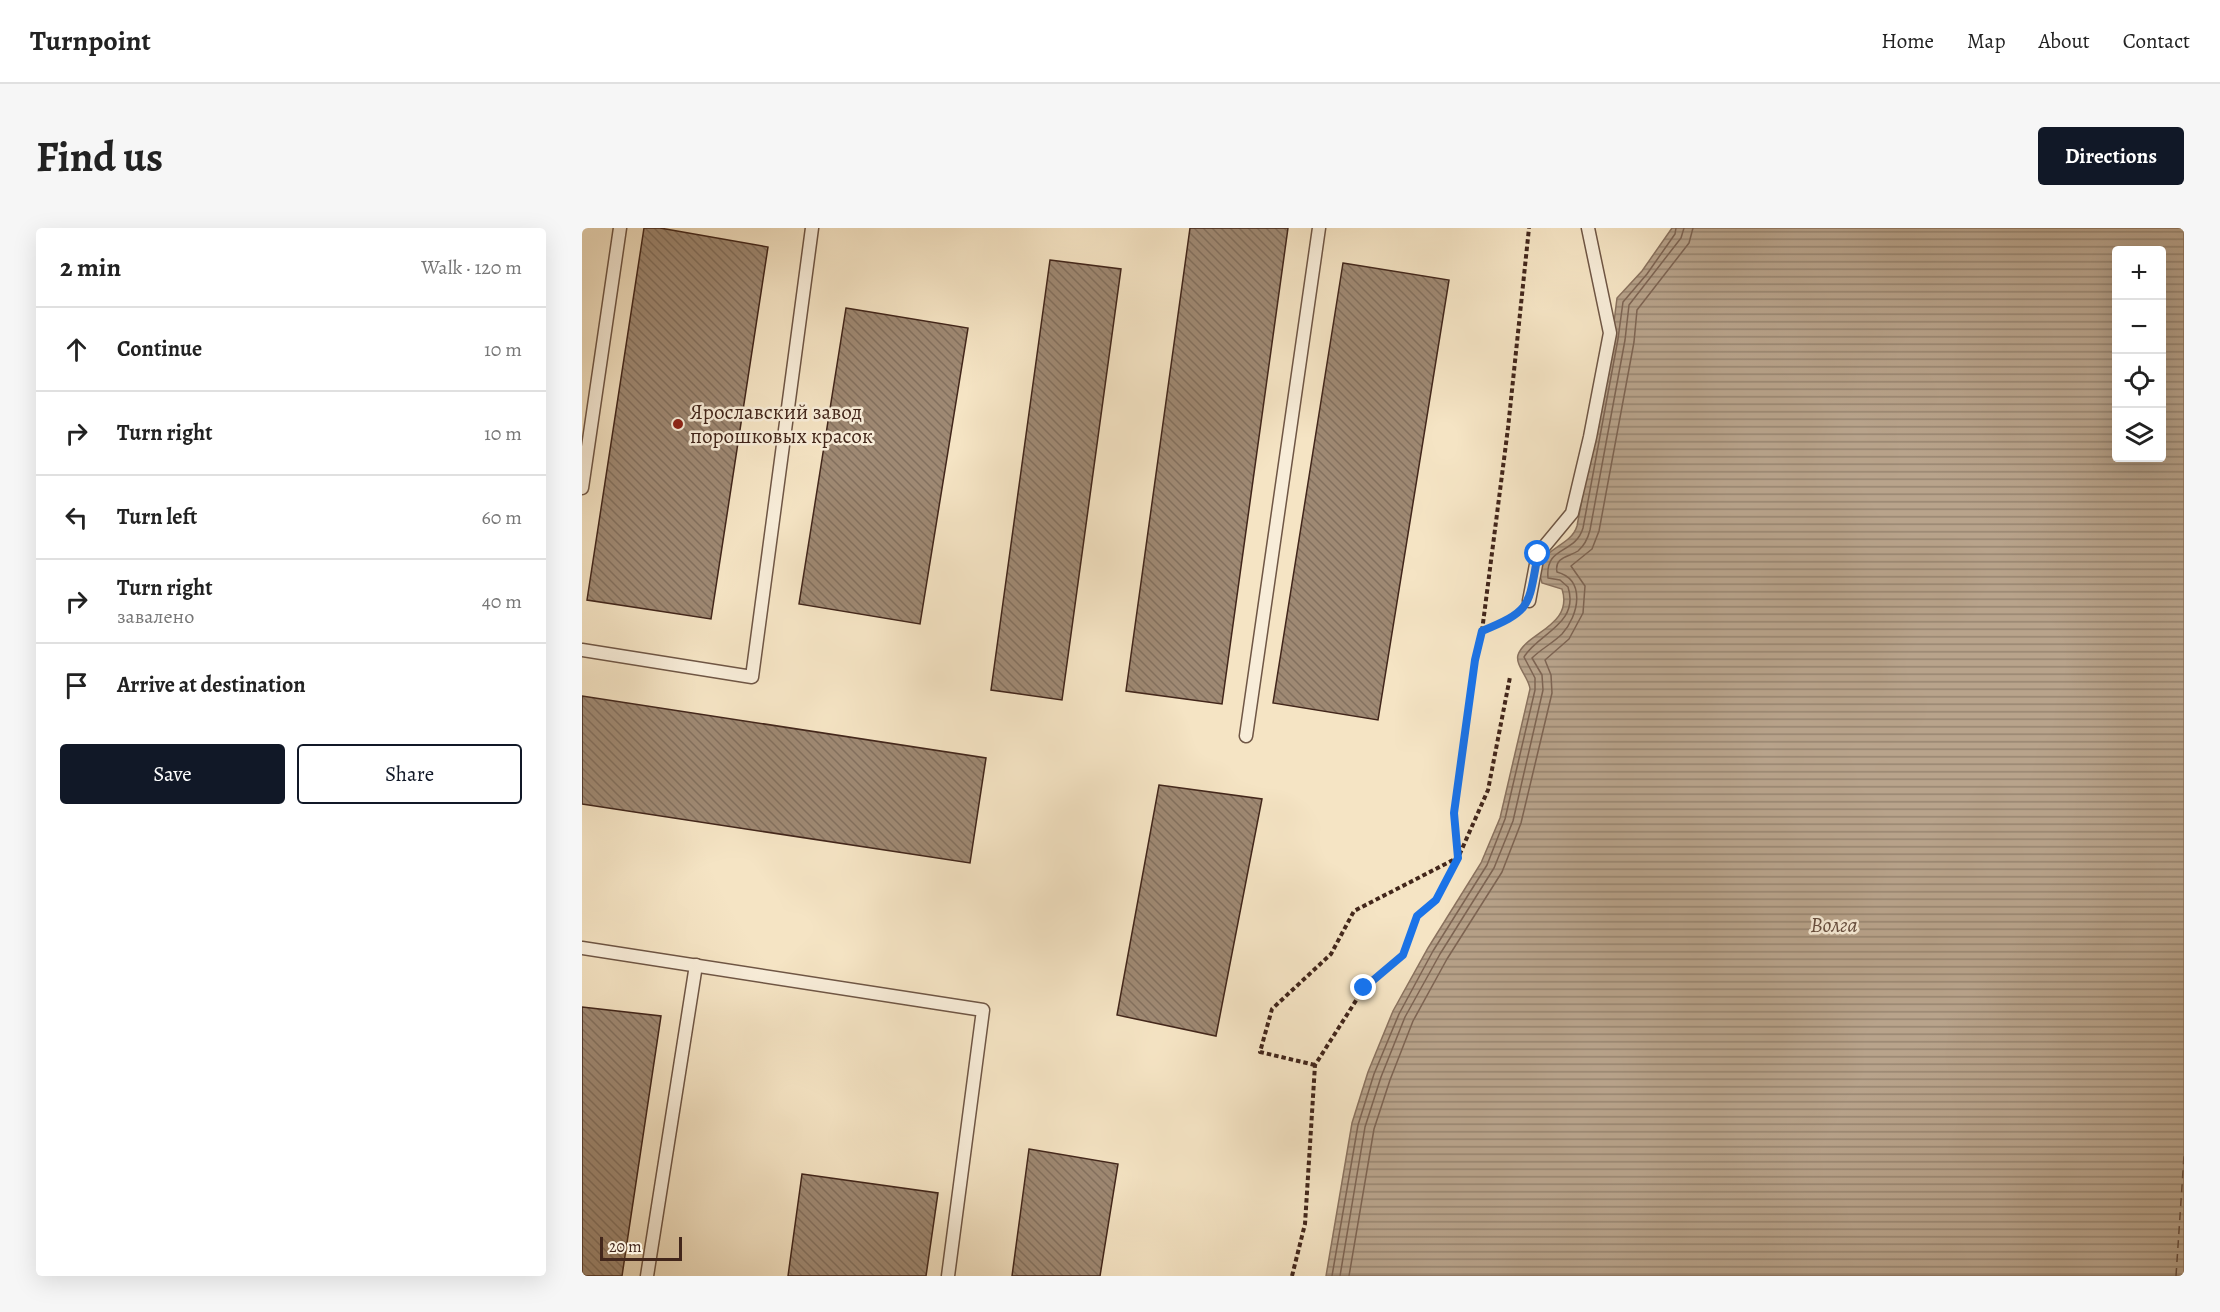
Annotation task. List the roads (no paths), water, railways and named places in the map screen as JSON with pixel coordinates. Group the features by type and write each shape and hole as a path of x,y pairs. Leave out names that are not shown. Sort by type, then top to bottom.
{"lane":[{"path":"582,488 620,228"},
{"path":"582,650 752,677 812,228"},
{"path":"1246,736 1319,228"},
{"path":"1529,601 1538,554 1572,513 1590,437 1610,333 1588,228"},
{"path":"582,948 983,1010 948,1276"},
{"path":"647,1276 696,966"}],"water":[{"name":"Волга","path":"1672,228 2184,228 2184,1276 1326,1276 1352,1123 1368,1072 1393,1011 1428,948 1481,863 1500,818 1530,689 1518,663 1518,655 1522,647 1555,620 1564,602 1562,589 1542,583 1541,563 1552,550 1573,534 1577,526 1612,338 1617,298 1642,271"}],"place":[{"name":"Ярославский завод порошковых красок","path":"678,424"}]}
